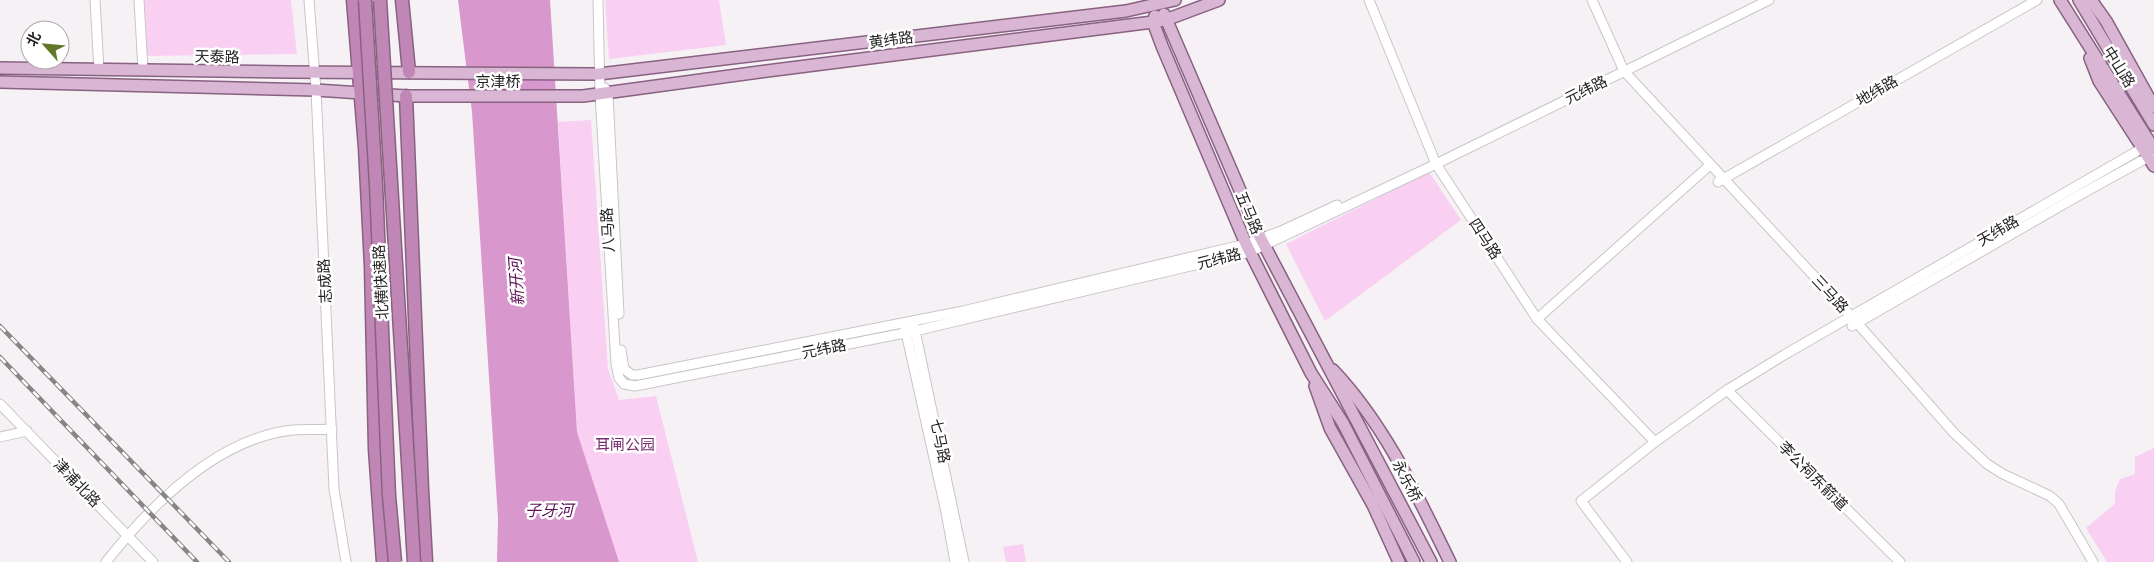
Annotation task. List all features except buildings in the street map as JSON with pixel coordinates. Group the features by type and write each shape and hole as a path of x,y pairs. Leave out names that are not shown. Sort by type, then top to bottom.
{"highway":[{"path":"353,0 372,266 375,449 383,562"},
{"name":"北横快速路","path":"365,0 376,185 389,496 395,562"},
{"name":"北横快速路","path":"380,0 414,562"},
{"path":"402,0 409,72"},
{"path":"406,96 426,562"}],"main road":[{"name":"黄纬路","path":"564,75 599,74 1126,11 1175,0"},
{"name":"黄纬路","path":"564,97 604,94 767,70 1153,22 1168,19 1218,0"},
{"name":"中山路","path":"2060,0 2139,128 2151,152"},
{"name":"中山路","path":"2079,0 2153,119"},
{"path":"2091,0 2106,21 2153,119"},
{"name":"五马路","path":"1156,3 1168,19 1263,242 1354,415"},
{"path":"1153,22 1156,3"},
{"name":"五马路","path":"1153,22 1248,248 1311,372 1343,423"},
{"path":"2084,40 2099,81 2151,152"},
{"name":"天泰路","path":"0,68 434,73"},
{"name":"京津桥","path":"434,73 564,75"},
{"name":"天泰路","path":"0,82 316,90 432,96"},
{"name":"京津桥","path":"432,96 564,97"},
{"path":"1326,363 1359,399 1382,434 1410,482 1450,562"},
{"path":"1311,372 1320,404 1330,428 1373,505 1399,562"},
{"name":"永乐桥","path":"1354,415 1431,562"},
{"name":"永乐桥","path":"1343,423 1414,562"}],"street":[{"path":"95,0 99,70"},
{"path":"139,0 142,70"},
{"name":"志成路","path":"309,0 316,90 334,489 346,562"},
{"name":"八马路","path":"598,0 599,74 604,94 621,356 624,369 627,372"},
{"name":"四马路","path":"1369,0 1435,162 1537,319 1655,442"},
{"name":"三马路","path":"1588,0 1613,59 1708,167 1954,433 1982,459 2003,474 2050,496 2059,504 2093,562"},
{"name":"三马路","path":"1592,0 1621,69"},
{"name":"元纬路","path":"624,384 642,385 910,332 1248,248 1435,162 1760,0"},
{"name":"元纬路","path":"1621,69 1634,66 1769,0"},
{"name":"地纬路","path":"1721,181 2036,0"},
{"name":"八马路","path":"604,94 616,364 619,378 624,384"},
{"name":"天纬路","path":"1627,562 1582,501 1655,442 1727,390 2151,152"},
{"path":"1537,319 1708,167"},
{"name":"元纬路","path":"627,372 638,375 908,322 1248,248"},
{"name":"三马路","path":"1852,321 1949,434 1982,465 2003,479 2048,499 2055,506 2087,562"},
{"name":"七马路","path":"908,322 955,562"},
{"name":"七马路","path":"910,332 945,467 964,562"},
{"name":"李公祠东箭道","path":"1727,390 1900,562"},
{"name":"津浦北路","path":"0,404 153,562"},
{"path":"106,562 128,535 186,479 225,452 259,438 292,430 332,429"},
{"path":"0,437 27,431"}],"green space":[{"path":"143,0 291,0 297,54 145,56"},
{"path":"605,0 719,0 726,45 609,59"},
{"name":"耳闸公园","path":"591,120 608,369 619,400 656,396 698,562 618,562 577,432 558,122"},
{"path":"1429,172 1461,220 1325,321 1286,244"},
{"path":"2154,448 2154,562 2107,562 2086,528 2115,504 2115,491 2120,479 2135,474 2135,457"},
{"path":"1023,544 1026,562 1006,562 1003,547"}],"water":[{"name":"子牙河","path":"458,0 550,0 577,432 619,562 497,562 498,518 472,112"}],"railway":[{"path":"0,326 229,562"},
{"path":"0,357 197,562"}],"water label":[{"name":"新开河","path":"517,282"}]}
